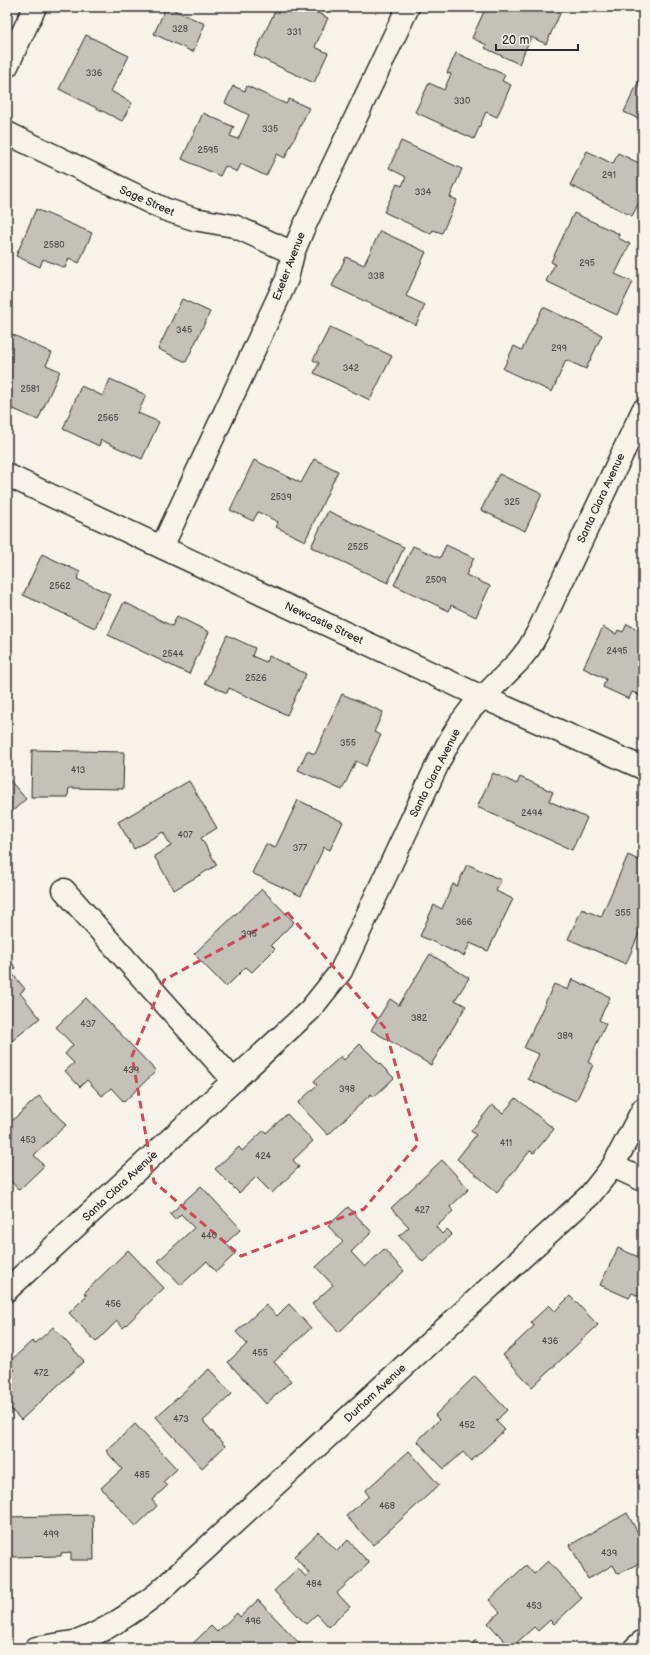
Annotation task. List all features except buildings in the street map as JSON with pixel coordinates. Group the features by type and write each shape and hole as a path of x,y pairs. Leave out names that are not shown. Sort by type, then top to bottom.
{"street":[{"path":"7,66 35,7"},
{"name":"Exeter Avenue","path":"162,547 287,279 293,253 408,7"},
{"name":"Sage Street","path":"7,134 164,209 194,219 234,226 293,253"},
{"name":"Santa Clara Avenue","path":"7,1290 310,1010 341,971 440,759 461,722 482,697 518,662 535,638 643,410"},
{"name":"Newcastle Street","path":"7,475 482,697 643,768"},
{"path":"64,890 234,1081"},
{"name":"Durham Avenue","path":"36,1648 80,1644 122,1620 159,1592 590,1195 613,1166 643,1109"},
{"path":"613,1166 643,1180"},
{"path":"635,1648 643,1641"}],"highlighted area":[{"path":"288,913 385,1028 418,1144 364,1209 241,1256 154,1182 132,1056 164,980"}]}
